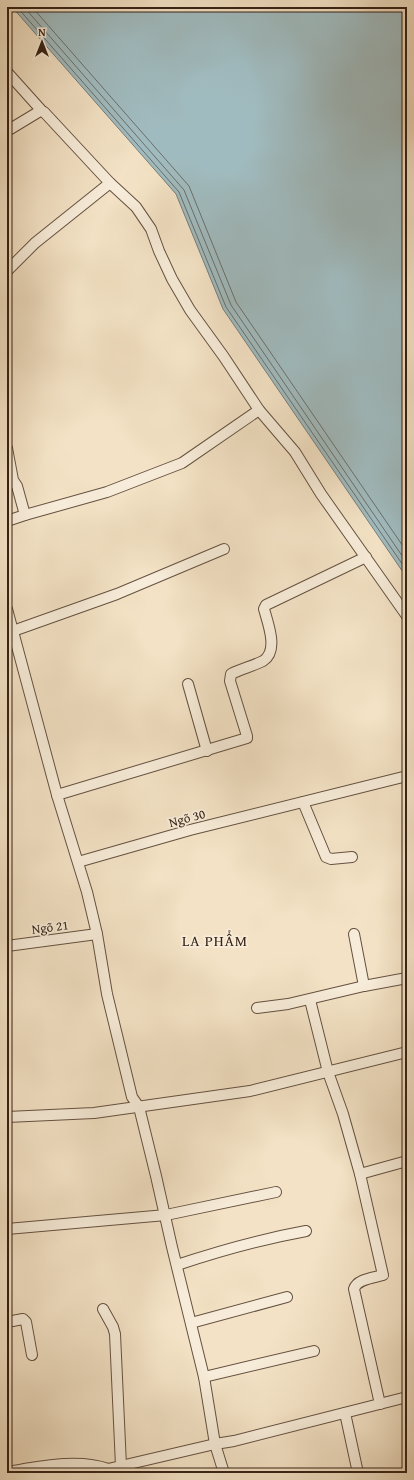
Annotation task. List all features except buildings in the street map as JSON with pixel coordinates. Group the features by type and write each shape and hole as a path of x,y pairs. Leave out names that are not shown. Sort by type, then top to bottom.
{"street":[{"path":"7,72 110,184 136,207 152,229 159,251 172,279 190,310 224,357 259,410 294,452 320,494 407,616"},
{"path":"7,132 42,111"},
{"path":"7,271 35,244 110,184"},
{"path":"7,521 107,492 182,463 259,410"},
{"path":"7,448 13,480 17,486 25,515"},
{"path":"13,631 117,594 224,549"},
{"path":"57,795 247,738 230,679 231,674 263,661 270,654 272,646 264,609 266,604 366,557"},
{"path":"7,609 57,795 87,892 97,934 107,994 132,1097 139,1107 166,1216 204,1377 215,1444 224,1473"},
{"path":"188,684 207,751"},
{"name":"Ngõ 30","path":"78,862 141,843 407,776"},
{"path":"303,802 326,856 331,859 352,857"},
{"name":"Ngõ 21","path":"7,946 97,934"},
{"path":"354,934 364,986"},
{"path":"257,1008 310,1000 364,986 407,978"},
{"path":"310,1000 328,1072 343,1114 360,1174 383,1276 360,1282 355,1285 354,1289 380,1404"},
{"path":"7,1116 94,1113 250,1091 407,1052"},
{"path":"360,1174 407,1161"},
{"path":"7,1229 166,1216 276,1192"},
{"path":"177,1265 234,1247 276,1236 306,1231"},
{"path":"191,1323 287,1297"},
{"path":"104,1308 115,1334 121,1466"},
{"path":"7,1322 23,1319 26,1322 32,1355"},
{"path":"204,1377 314,1351"},
{"path":"7,1472 58,1465 97,1465 106,1471 121,1466 234,1441 407,1397"},
{"path":"345,1413 358,1473"}],"water":[{"path":"12,7 407,7 407,578 223,309 176,194"}],"district":[{"name":"LA PHẨM","path":"215,940"}]}
